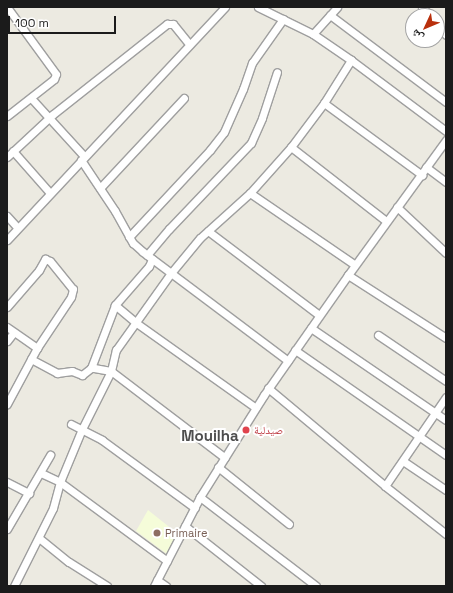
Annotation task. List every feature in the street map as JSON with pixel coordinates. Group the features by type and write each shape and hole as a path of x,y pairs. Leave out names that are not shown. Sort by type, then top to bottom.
{"street":[{"path":"7,7 56,74 54,79 7,116"},
{"path":"7,240 17,227 225,7"},
{"path":"258,7 312,34 351,60 446,131"},
{"path":"312,34 337,7"},
{"path":"330,15 446,102"},
{"path":"129,237 210,150 224,132 243,89 252,62 283,19"},
{"path":"7,157 49,118 166,24 172,24 189,44"},
{"path":"14,586 53,508 60,482 82,429 111,372 116,350 170,273 208,231 250,192 291,147 324,103 351,60"},
{"path":"31,358 57,373 72,371 82,375 91,368 115,305 149,266 150,257 169,229 251,143 262,118 277,72"},
{"path":"31,98 82,158 129,237 170,273 288,361"},
{"path":"100,188 184,98"},
{"path":"324,103 422,175"},
{"path":"166,586 156,583 200,497 218,467 268,388 386,221 422,175 426,167 446,140"},
{"path":"291,147 386,221"},
{"path":"13,151 50,193"},
{"path":"426,167 446,182"},
{"path":"250,192 355,265"},
{"path":"398,207 446,253"},
{"path":"7,216 17,227"},
{"path":"208,231 319,315"},
{"path":"7,307 39,270 45,259 49,260 73,289 71,297 31,358 7,404"},
{"path":"348,275 446,338"},
{"path":"115,305 135,322 256,408"},
{"path":"7,327 37,348"},
{"path":"311,328 446,420"},
{"path":"7,341 14,332"},
{"path":"378,335 446,381"},
{"path":"295,350 446,455"},
{"path":"91,368 111,372 225,458"},
{"path":"268,388 385,486 446,534"},
{"path":"385,486 446,397"},
{"path":"71,424 102,440 195,508"},
{"path":"7,529 41,473 50,455"},
{"path":"403,461 446,490"},
{"path":"218,467 289,524"},
{"path":"41,473 60,482 167,561"},
{"path":"7,482 29,493"},
{"path":"200,497 316,586"},
{"path":"185,526 261,586"},
{"path":"39,538 69,562 107,586"}],"shaded area":[{"name":"Primaire","path":"148,510 178,534 167,554 136,531"}],"place":[{"name":"صيدلية","path":"246,430"},
{"name":"Primaire","path":"157,533"}],"district":[{"name":"Mouilha","path":"210,436"}]}
